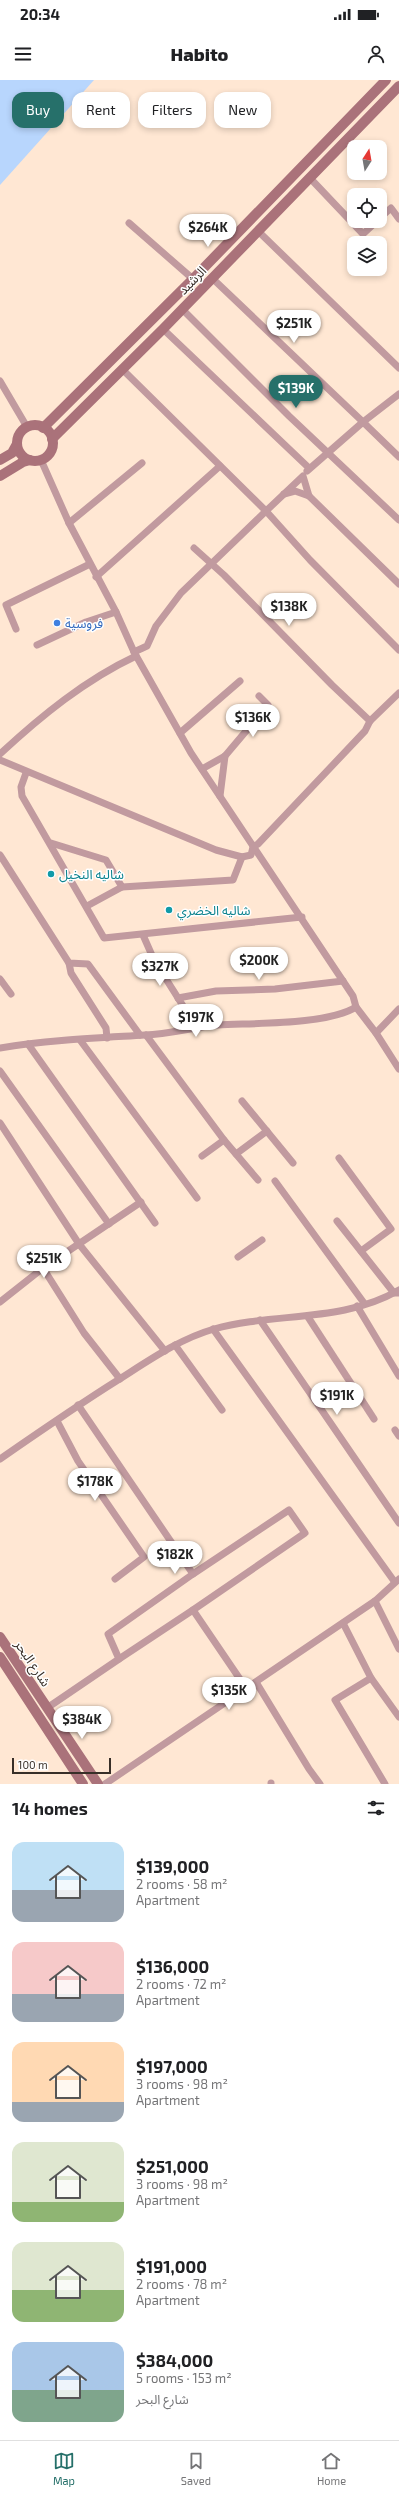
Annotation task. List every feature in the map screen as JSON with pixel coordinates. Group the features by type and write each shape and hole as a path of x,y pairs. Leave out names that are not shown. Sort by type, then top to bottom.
{"main road":[{"name":"الرشيد","path":"43,428 193,279 386,80"},
{"name":"الرشيد","path":"52,439 259,232 309,177 399,86"},
{"path":"0,460 12,453 20,434 27,427 43,428 52,439 50,454 41,460 30,460 23,462 0,476"},
{"path":"17,444 22,456 30,460"},
{"name":"شارع البحر","path":"0,1637 98,1784"},
{"name":"شارع البحر","path":"1,1661 83,1784"}],"street":[{"path":"309,177 347,217"},
{"path":"387,212 391,208 399,219"},
{"path":"129,223 193,279"},
{"path":"357,228 363,234 369,228"},
{"path":"259,232 399,368"},
{"path":"212,278 399,458"},
{"path":"182,309 399,520"},
{"path":"163,329 309,468"},
{"path":"122,369 266,511 310,560 399,650"},
{"path":"0,381 27,427"},
{"path":"0,754 34,723 72,694 110,668 147,646 156,626 180,593 212,565 303,476 309,468 363,422 399,394"},
{"path":"41,460 68,523 116,612 135,654 180,733 202,770 302,917 353,996 356,1007 376,1032 399,1069"},
{"path":"68,523 142,463"},
{"path":"96,577 220,466"},
{"path":"303,476 309,496"},
{"path":"284,494 295,492 309,496 399,584"},
{"path":"194,548 332,686 370,721"},
{"path":"16,629 6,605 90,564"},
{"path":"37,645 86,622 116,612"},
{"path":"180,733 240,681"},
{"path":"0,760 26,773 216,850 242,857 251,855 253,847 258,844 365,731 370,721 399,693"},
{"path":"202,770 225,756 268,704 259,696"},
{"path":"220,796 225,756"},
{"path":"26,773 21,787 22,796 51,843 104,938 302,917"},
{"path":"51,843 106,860 122,887"},
{"path":"0,855 69,963 70,973 106,1028 107,1038"},
{"path":"87,906 122,887 233,880 242,857"},
{"path":"143,935 154,960 197,1028"},
{"path":"69,963 88,964 224,1140 258,1180"},
{"path":"0,979 11,994"},
{"path":"178,998 216,991 276,989 343,981"},
{"path":"0,1048 28,1044 143,1035 197,1028 307,1020 348,1012 356,1007"},
{"path":"376,1032 399,1009"},
{"path":"80,1040 197,1198"},
{"path":"28,1044 155,1224"},
{"path":"0,1071 109,1224"},
{"path":"242,1101 293,1163"},
{"path":"0,1123 79,1244 165,1351"},
{"path":"236,1154 267,1131"},
{"path":"202,1156 224,1140"},
{"path":"339,1158 390,1229 361,1252"},
{"path":"275,1181 361,1305 399,1376"},
{"path":"0,1302 43,1268 140,1202"},
{"path":"0,1459 57,1421 78,1405 165,1351 175,1345 213,1329 260,1320 308,1317 361,1305 397,1292 361,1252 337,1221"},
{"path":"238,1257 262,1240"},
{"path":"43,1268 84,1333 120,1379"},
{"path":"308,1317 374,1419"},
{"path":"260,1320 399,1523"},
{"path":"105,1784 375,1601 397,1580 213,1329"},
{"path":"175,1345 222,1410"},
{"path":"78,1405 193,1574"},
{"path":"57,1421 78,1460 144,1557 115,1579"},
{"path":"47,1708 305,1533 289,1510 193,1574 108,1634 119,1659"},
{"path":"375,1601 399,1649"},
{"path":"193,1610 246,1688"},
{"path":"343,1623 371,1678 399,1717"},
{"path":"371,1678 335,1700 385,1784"},
{"path":"256,1682 308,1769 320,1784"}],"water":[{"path":"0,80 94,80 83,92 72,92 72,105 64,114 64,92 12,92 12,128 51,128 0,185"}],"place":[{"name":"فروسية","path":"57,623"},
{"name":"شاليه النخيل","path":"51,874"},
{"name":"شاليه الخضري","path":"169,910"}]}
